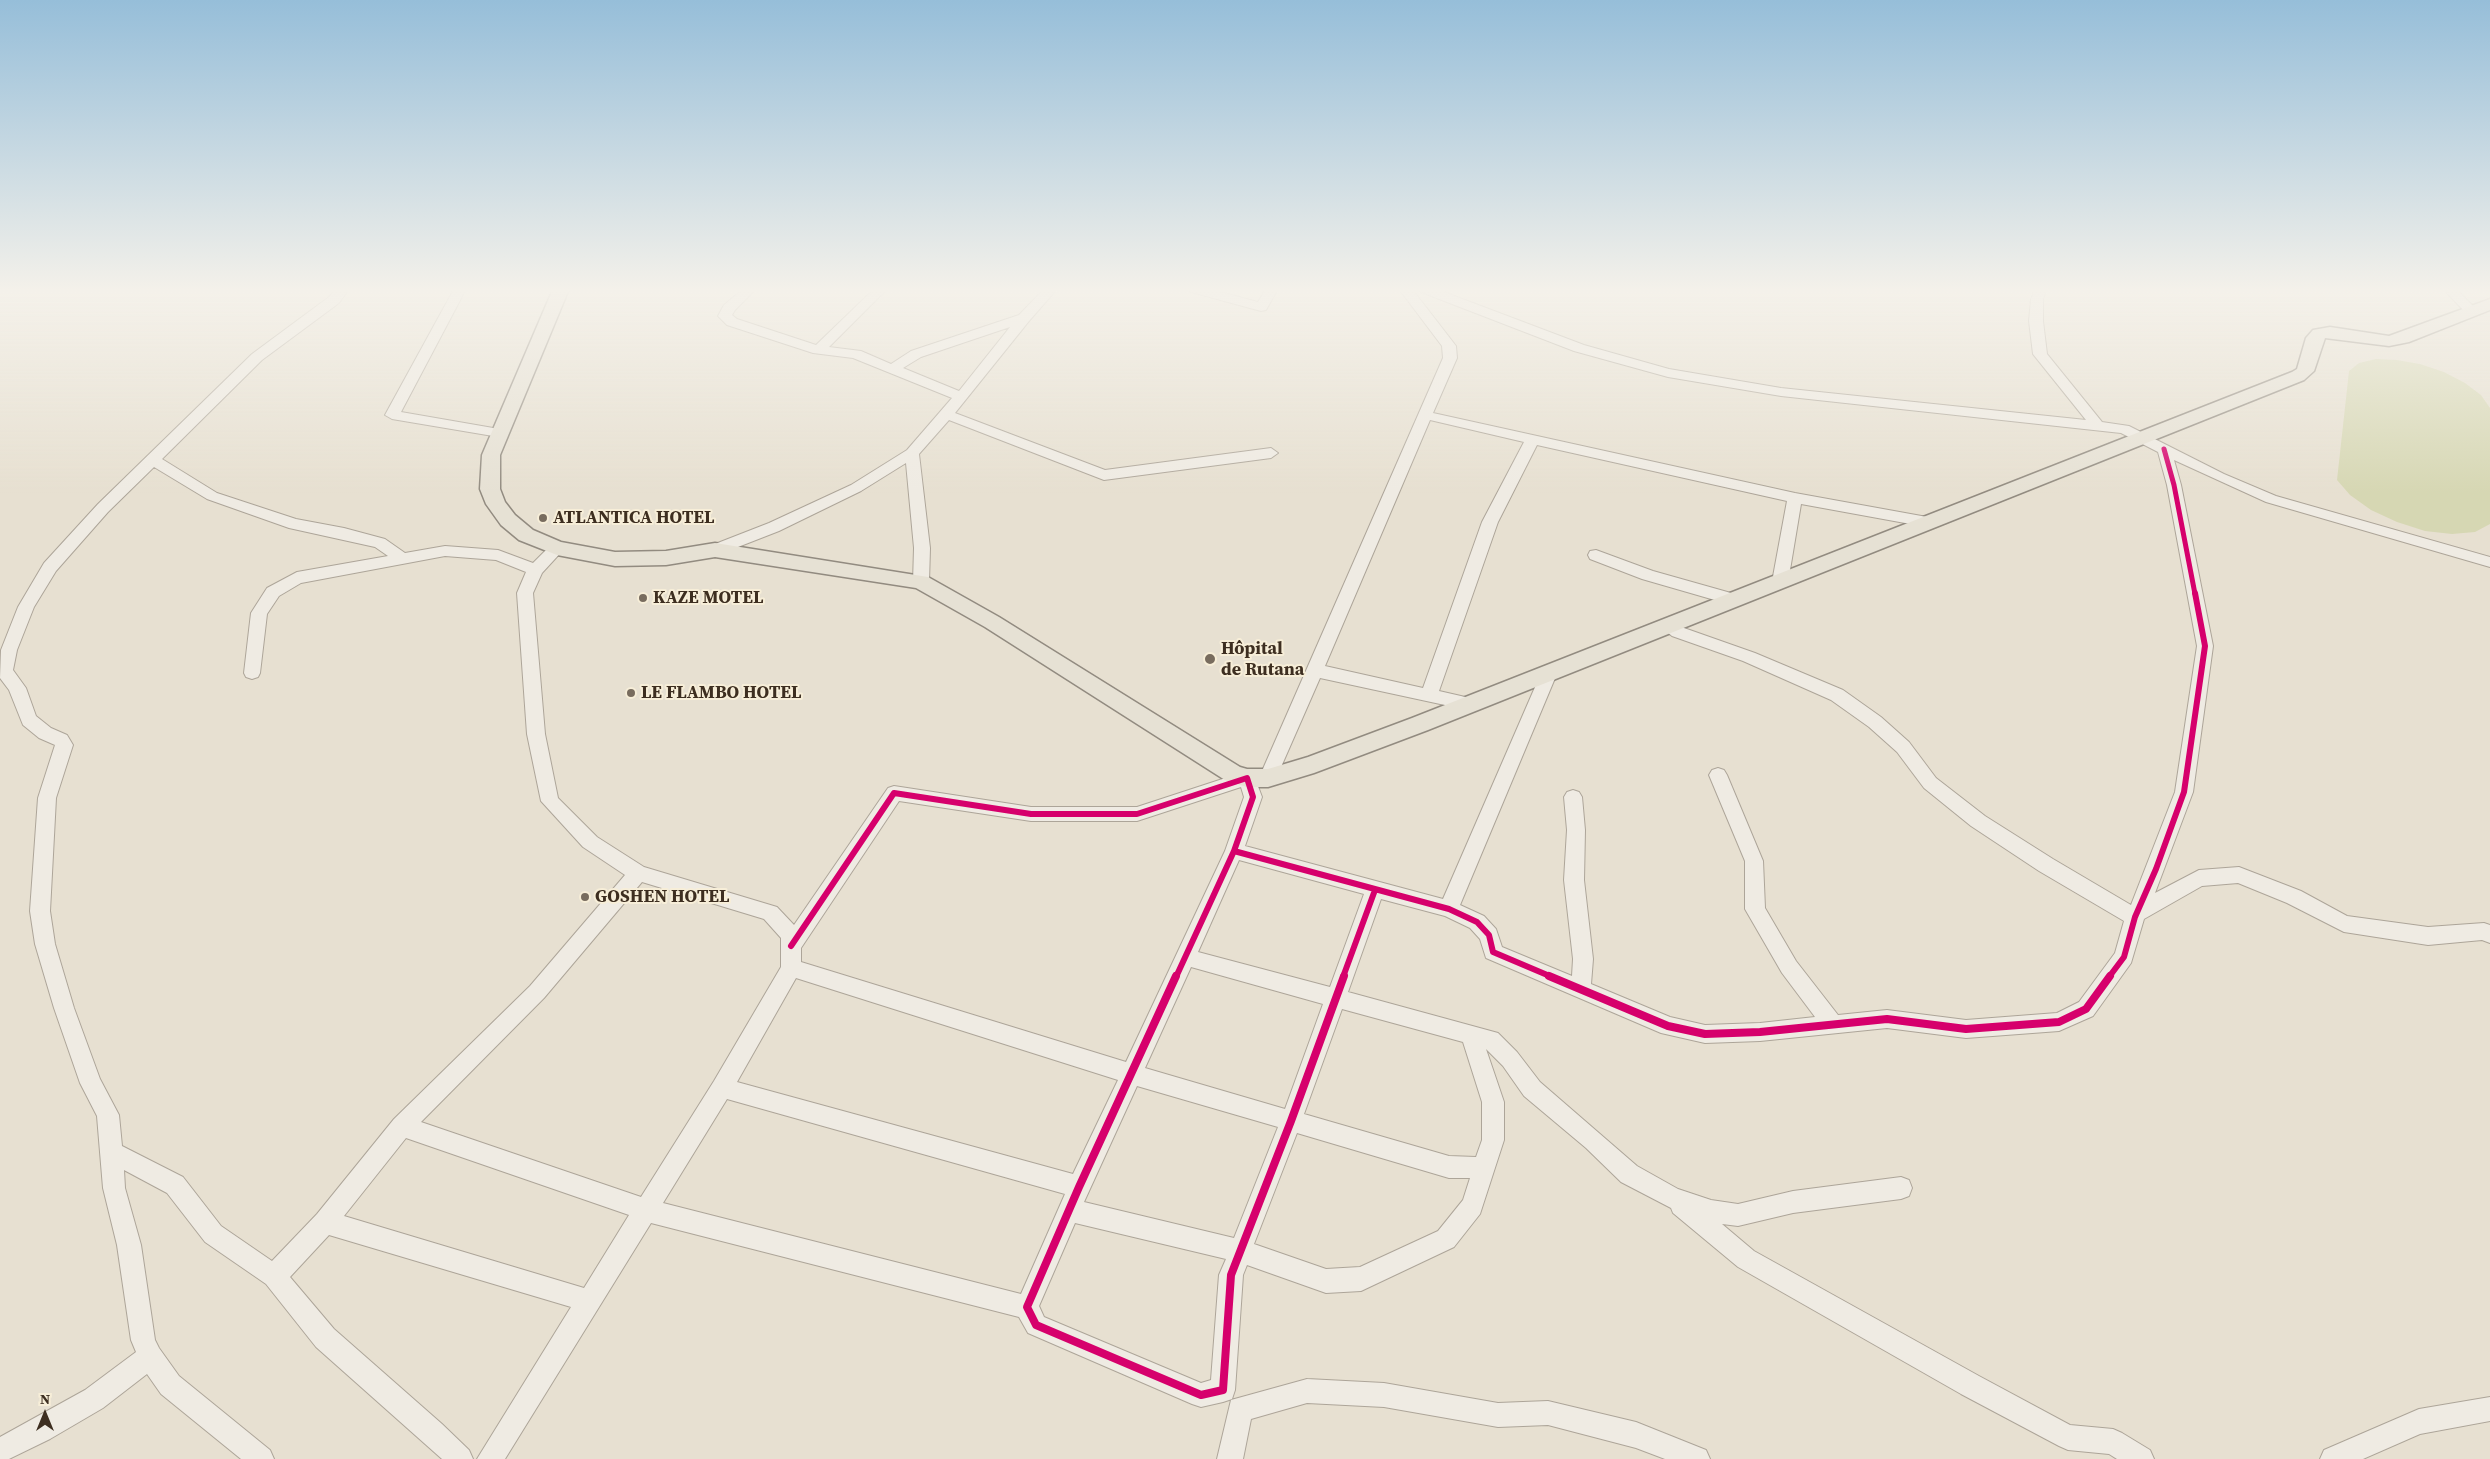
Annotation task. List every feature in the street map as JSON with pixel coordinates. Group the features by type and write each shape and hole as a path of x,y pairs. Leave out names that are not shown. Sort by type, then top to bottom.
{"main road":[{"path":"532,357 499,433 491,455 489,474 490,488 496,504 508,520 526,535 557,548 616,559 642,560 715,550 921,582 992,622 1233,774 1258,778 1367,744 2298,376 2305,371 2309,357"}],"street":[{"path":"255,357 103,508 50,567 26,607 2,673 17,688 29,720 45,733 61,740 64,745 47,798 40,911 45,944 64,1008 91,1083 108,1115 114,1188 129,1245 143,1340 150,1357 170,1385 261,1459"},
{"path":"423,357 392,415 499,433"},
{"path":"863,357 962,397"},
{"path":"892,369 911,357"},
{"path":"715,550 774,527 856,488 912,453 962,397 993,357"},
{"path":"1027,1307 1078,1187 1234,851 1258,778 1314,670 1450,357"},
{"path":"1611,357 1668,373 1781,392 2124,429 2219,477 2271,499 2490,562"},
{"path":"2042,357 2097,425"},
{"path":"946,414 1104,475 1271,453"},
{"path":"1425,415 1795,498 1927,522"},
{"path":"1429,695 1473,564 1490,522 1533,439"},
{"path":"1234,851 1449,909 1477,922 1489,935 1492,952 1668,1026 1705,1034 1833,1025 1887,1019 1966,1029 2059,1022 2086,1009 2124,957 2136,915 2156,869 2184,792 2205,646 2176,494 2164,448"},
{"path":"912,453 922,548 921,582"},
{"path":"152,459 212,496 294,524 344,533 380,543 403,558"},
{"path":"1780,582 1795,498"},
{"path":"557,548 535,570 525,594 536,734 550,801 590,842 638,873 770,913 791,935 791,957"},
{"path":"252,673 259,613 273,592 296,578 445,551 498,555 535,570"},
{"path":"1596,555 1648,575 1732,600"},
{"path":"1668,624 1678,632 1749,656 1837,695 1875,722 1903,747 1930,783 1978,821 2046,865 2136,915"},
{"path":"1314,670 1468,704"},
{"path":"1449,909 1550,672"},
{"path":"1718,775 1754,861 1755,909 1789,967 1833,1025"},
{"path":"490,1459 722,1088 791,957 894,792 1031,814 1138,814 1258,778"},
{"path":"1573,797 1576,830 1574,880 1583,959 1581,988"},
{"path":"274,1276 324,1222 402,1126 537,992 638,873"},
{"path":"2136,915 2199,878 2239,875 2294,897 2344,924 2428,936 2484,931 2490,934"},
{"path":"402,1126 646,1210 1027,1307 1036,1325 1087,1347 1201,1394 1223,1390 1231,1275 1291,1121 1376,890"},
{"path":"791,957 1131,1074 1449,1168 1484,1168"},
{"path":"1185,958 1491,1040 1510,1059 1532,1089 1594,1141 1629,1174 1673,1198 1711,1211 1738,1215 1793,1202 1901,1188"},
{"path":"1068,1210 1240,1251 1326,1281 1361,1278 1446,1239 1472,1206 1493,1140 1493,1102 1471,1035"},
{"path":"722,1088 1078,1187"},
{"path":"111,1152 175,1185 213,1234 274,1276 325,1338 460,1459"},
{"path":"1673,1198 1746,1259 1868,1329 2068,1437 2113,1442 2141,1459"},
{"path":"324,1222 589,1300"},
{"path":"0,1450 41,1430 94,1399 150,1357"},
{"path":"1230,1459 1240,1408 1307,1391 1384,1395 1498,1415 1548,1413 1636,1435 1697,1459"},
{"path":"2334,1459 2419,1422 2490,1409"}],"green space":[{"path":"2376,359 2420,364 2444,372 2465,383 2481,395 2490,408 2490,524 2475,532 2452,534 2425,531 2397,522 2371,510 2350,495 2337,480 2349,371 2359,363"}],"cycle path":[{"path":"1234,851 1449,909 1477,922 1489,935 1493,952 1668,1026 1705,1034 1760,1032 1887,1019 1966,1029 2059,1022 2086,1009 2124,957 2135,917 2156,869 2184,792 2205,646 2174,485 2164,449"},
{"path":"791,946 894,793 1031,814 1137,814 1247,778 1253,797 1234,851 1079,1187 1027,1307 1036,1325 1201,1395 1223,1390 1231,1275 1291,1121 1375,890"}],"place":[{"name":"ATLANTICA HOTEL","path":"543,518"},
{"name":"KAZE MOTEL","path":"643,598"},
{"name":"Hôpital de Rutana","path":"1210,659"},
{"name":"LE FLAMBO HOTEL","path":"631,693"},
{"name":"GOSHEN HOTEL","path":"585,897"}]}
